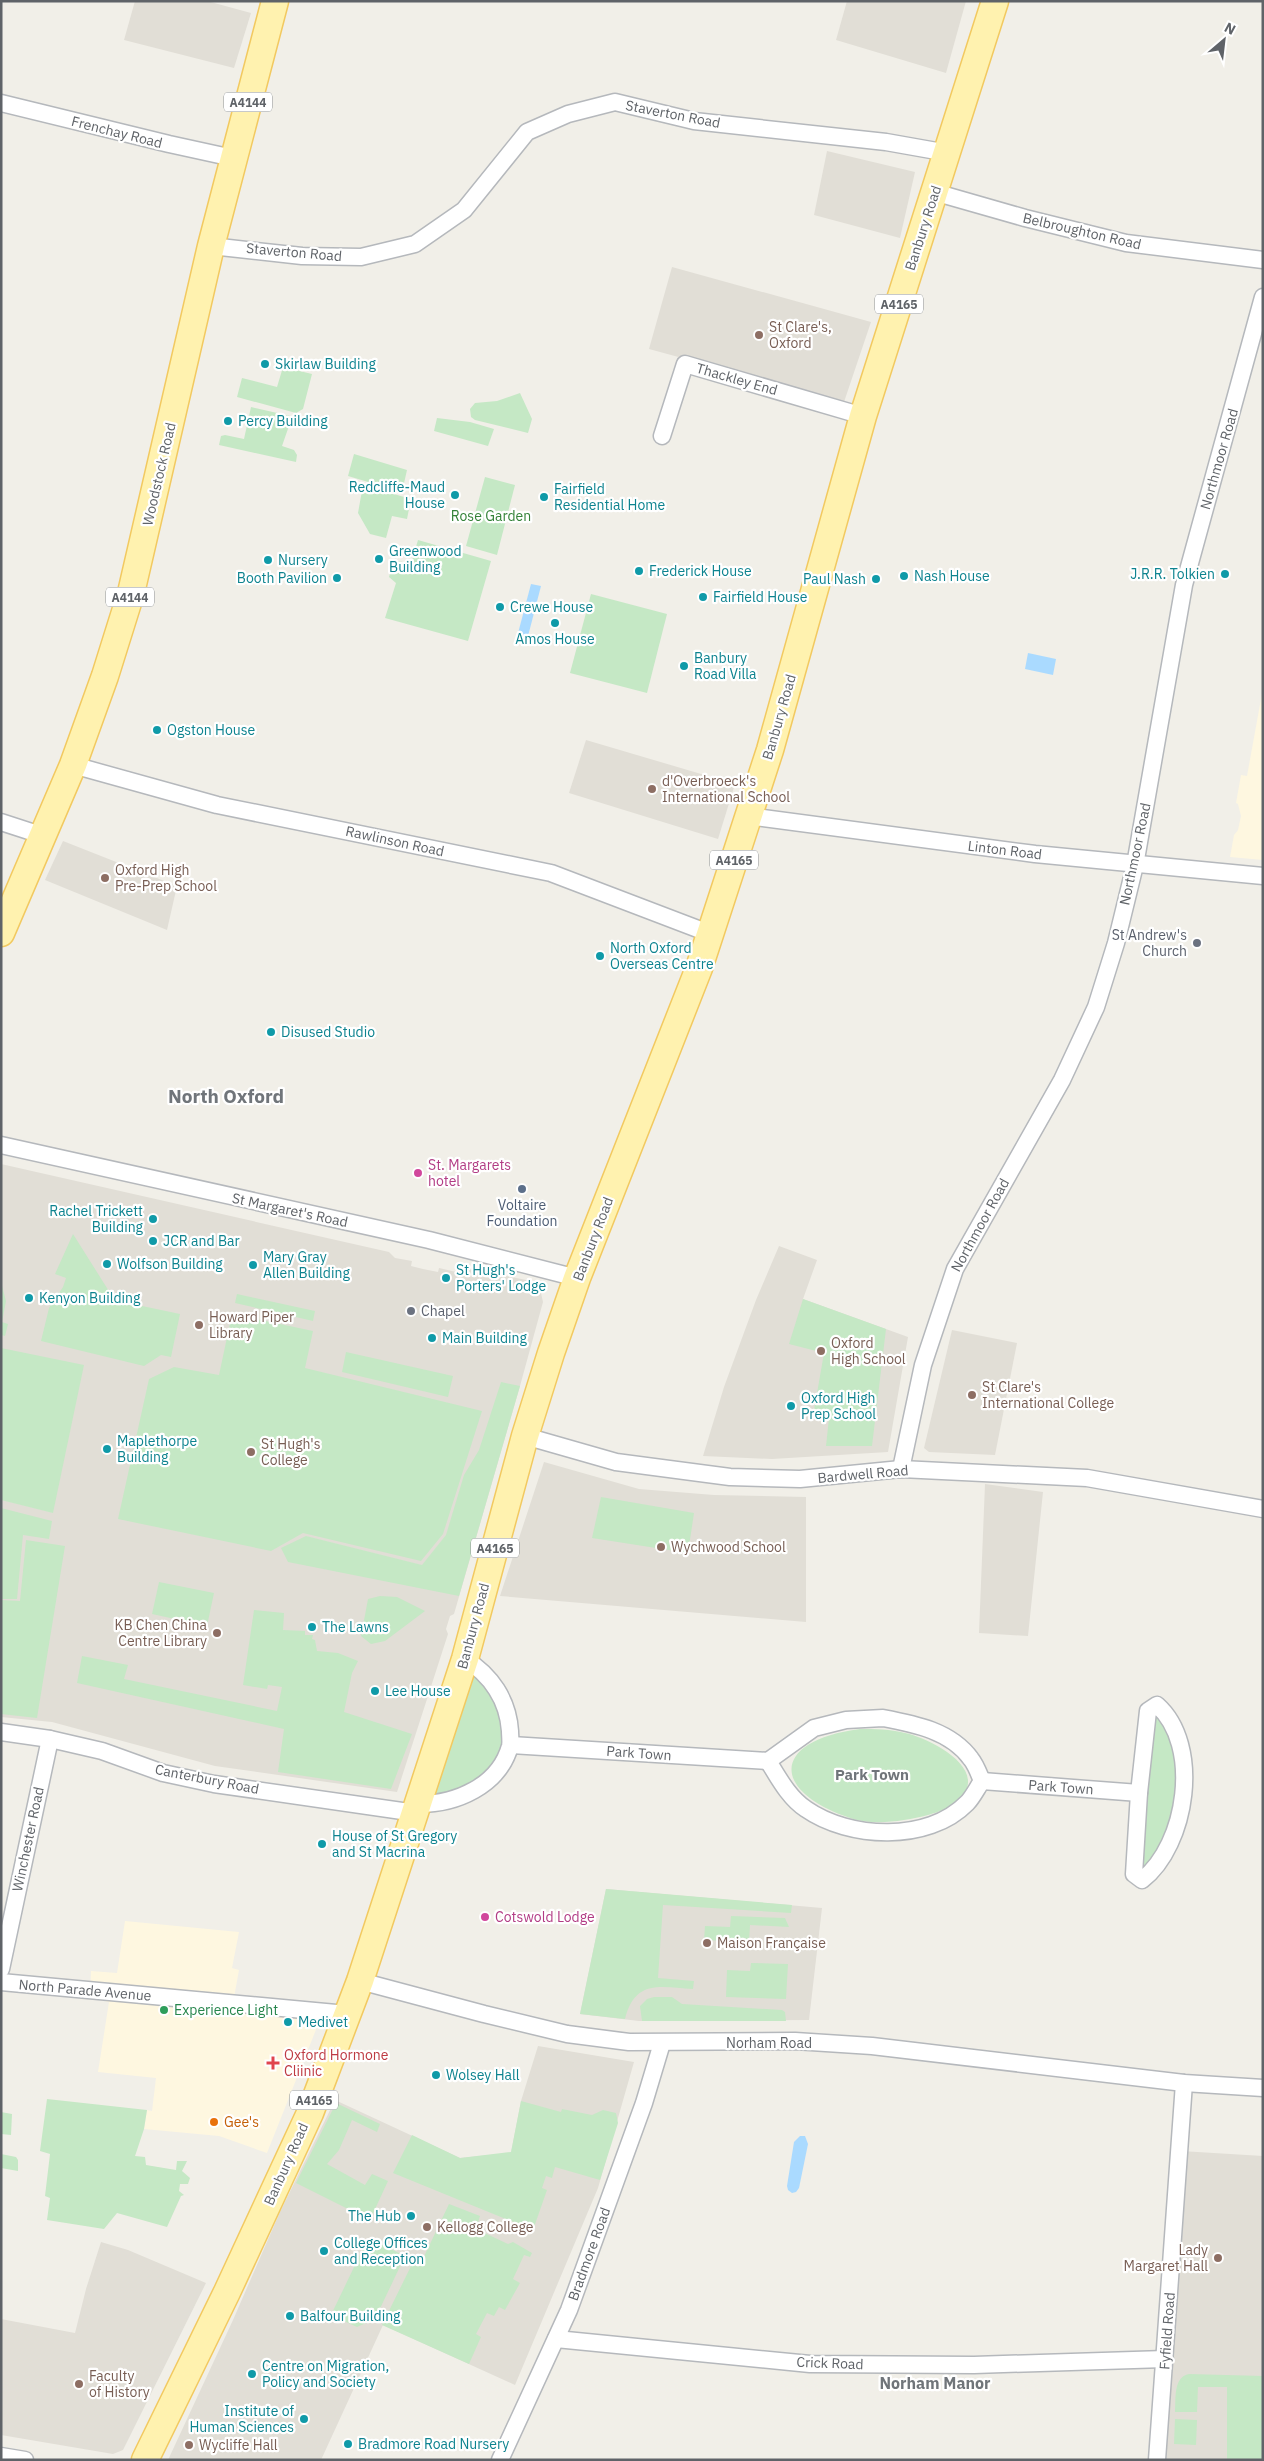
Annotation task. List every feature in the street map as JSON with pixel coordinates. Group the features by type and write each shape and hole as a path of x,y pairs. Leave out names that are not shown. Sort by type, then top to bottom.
{"main road":[{"name":"Woodstock Road","path":"1,933 73,765 105,676 131,593 211,246 275,1"},
{"name":"Banbury Road","path":"145,2460 227,2292 310,2113 360,1981 465,1659 525,1436 577,1278 711,934 770,750 863,416 995,1"}],"street":[{"name":"Staverton Road","path":"211,246 302,256 362,258 415,244 464,210 527,132 568,114 615,102 694,121 886,142 948,153"},
{"name":"Frenchay Road","path":"1,103 159,142 233,158"},
{"name":"Belbroughton Road","path":"934,192 1025,218 1126,243 1263,260"},
{"name":"Northmoor Road","path":"901,1469 923,1365 955,1269 1062,1080 1096,1007 1116,943 1135,865 1184,585 1263,297"},
{"name":"Thackley End","path":"662,436 684,364 863,416"},
{"name":"Rawlinson Road","path":"73,765 217,805 551,873 711,934"},
{"name":"Linton Road","path":"748,816 1135,865 1263,876"},
{"path":"1,822 44,836"},
{"name":"St Margaret's Road","path":"1,1145 429,1240 577,1278"},
{"name":"Bardwell Road","path":"525,1436 616,1462 730,1476 800,1479 901,1469 1087,1478 1263,1510"},
{"path":"417,1808 440,1804 470,1793 488,1780 502,1764 510,1745 509,1717 499,1692 480,1668 465,1659"},
{"path":"1157,1705 1168,1715 1178,1744 1184,1768 1184,1796 1178,1822 1170,1841 1154,1870 1142,1880 1134,1874 1139,1792 1148,1712 1157,1705"},
{"path":"884,1718 924,1726 955,1744 972,1760 982,1781 968,1803 952,1815 925,1826 879,1833 844,1827 805,1809 783,1785 768,1761 814,1728 846,1720 884,1718"},
{"name":"Canterbury Road","path":"1,1732 50,1739 102,1752 163,1773 214,1784 417,1808"},
{"name":"Winchester Road","path":"1,1969 50,1739"},
{"name":"Park Town","path":"510,1745 768,1761"},
{"name":"Park Town","path":"982,1781 1139,1792"},
{"name":"Norham Road","path":"360,1981 567,2034 629,2042 795,2041 872,2046 1184,2083 1263,2088"},
{"name":"North Parade Avenue","path":"1,1982 347,2014"},
{"name":"Bradmore Road","path":"500,2460 556,2339 589,2257 644,2102 662,2043"},
{"name":"Fyfield Road","path":"1157,2460 1184,2083"},
{"name":"Crick Road","path":"556,2339 810,2364 974,2365 1165,2359"},
{"path":"1,2456 25,2460"}],"shaded area":[{"path":"135,1 207,1 251,13 234,68 124,40"},
{"path":"847,1 966,1 946,73 836,40"},
{"path":"827,151 915,172 900,238 814,215"},
{"name":"St Clare's, Oxford","path":"672,267 871,322 844,402 649,349"},
{"path":"1263,688 1263,860 1230,857 1234,835 1238,830 1241,816 1238,804 1236,803 1241,775 1247,776"},
{"name":"d'Overbroeck's International School","path":"586,740 735,784 718,839 569,793"},
{"path":"63,841 177,886 167,930 45,880"},
{"name":"St Hugh's College","path":"1,1164 389,1252 395,1258 412,1261 411,1266 423,1269 438,1272 439,1268 456,1272 462,1267 526,1280 541,1293 543,1302 520,1386 454,1614 450,1616 446,1629 448,1634 397,1792 215,1766 52,1722 1,1717"},
{"name":"Oxford High School","path":"779,1246 817,1260 803,1299 908,1337 888,1452 772,1459 703,1456 724,1387 756,1300"},
{"name":"St Clare's International College","path":"952,1330 1017,1343 995,1455 929,1452 924,1448"},
{"name":"Wychwood School","path":"544,1462 639,1489 714,1495 806,1497 806,1622 500,1596"},
{"path":"985,1484 1043,1492 1028,1636 979,1633"},
{"name":"Maison Française","path":"606,1889 822,1908 809,2020 639,2021 580,2014"},
{"path":"125,1921 239,1932 232,1968 239,1970 233,2003 323,2012 267,2153 219,2136 144,2129 147,2110 152,2111 156,2078 98,2072 109,2002 90,1998 91,1971 117,1973"},
{"name":"Kellogg College","path":"538,2046 634,2062 598,2188 515,2385 383,2325 321,2460 168,2460 233,2320 280,2212 335,2100 460,2158 511,2153 521,2101"},
{"name":"Lady Margaret Hall","path":"1181,2151 1263,2156 1263,2460 1157,2460"},
{"name":"Faculty of History","path":"101,2242 128,2250 206,2283 123,2450 113,2454 1,2435 1,2319 75,2333 86,2289"}],"green space":[{"path":"283,367 312,374 303,409 296,413 237,397 242,378 277,387"},
{"path":"520,393 532,419 528,433 475,420 471,417 470,409 475,403 497,401"},
{"path":"251,407 295,417 294,424 290,423 282,446 294,450 297,455 296,462 219,445 221,436 225,435 244,439"},
{"path":"437,418 470,422 494,429 488,446 434,431"},
{"path":"354,454 407,470 402,492 348,476"},
{"name":"Rose Garden","path":"485,477 515,485 497,555 466,546"},
{"path":"363,485 411,499 407,519 392,516 386,538 370,534 358,513"},
{"path":"418,540 491,561 468,641 385,618 396,583 389,577 394,560 411,564"},
{"path":"591,594 667,614 647,693 570,673"},
{"path":"73,1234 112,1296 128,1303 180,1314 171,1357 161,1355 144,1366 41,1341 49,1308 63,1287 66,1278 55,1274"},
{"path":"1,1282 6,1301 2,1322 8,1324 5,1336 1,1335"},
{"path":"237,1294 315,1311 313,1321 235,1303"},
{"path":"803,1299 886,1329 872,1446 826,1446 829,1418 813,1416 824,1353 789,1344"},
{"path":"232,1314 313,1331 305,1368 482,1411 443,1534 421,1561 303,1533 271,1551 118,1519 149,1379 174,1367 219,1375"},
{"path":"1,1348 84,1365 53,1513 1,1500"},
{"path":"346,1352 453,1376 448,1397 342,1372"},
{"path":"501,1382 520,1386 459,1596 288,1562 281,1548 306,1536 422,1565 446,1535 464,1475 479,1450"},
{"path":"601,1497 694,1513 688,1553 592,1538"},
{"path":"1,1508 52,1521 49,1539 23,1535 17,1599 1,1599"},
{"path":"26,1540 65,1546 37,1718 1,1714 1,1600 20,1601"},
{"path":"159,1582 214,1593 207,1626 152,1614"},
{"path":"380,1596 397,1597 425,1611 385,1641 371,1644 361,1636 368,1599"},
{"path":"254,1610 284,1613 283,1630 305,1631 305,1635 313,1635 312,1639 315,1640 317,1651 338,1653 358,1661 352,1673 344,1712 412,1734 391,1789 278,1772 284,1729 77,1683 82,1656 128,1665 124,1679 277,1711 282,1687 268,1685 267,1689 243,1685"},
{"path":"472,1675 491,1694 501,1712 504,1730 500,1751 490,1771 474,1786 456,1794 430,1798"},
{"path":"1159,1717 1171,1732 1181,1767 1172,1825 1147,1869 1139,1864 1150,1719"},
{"path":"860,1729 905,1733 936,1745 957,1760 964,1769 968,1778 964,1794 956,1803 939,1811 919,1817 889,1822 869,1822 850,1818 823,1807 805,1794 794,1780 792,1767 797,1755 810,1744 831,1735"},
{"path":"606,1889 792,1905 791,1913 663,1905 658,1978 694,1981 693,1989 660,1987 642,1991 629,2006 625,2019 580,2014"},
{"path":"731,1916 785,1918 789,1927 750,1925 749,1942 704,1940 705,1926 730,1927"},
{"path":"751,1963 788,1964 786,1999 726,1997 727,1970 750,1971"},
{"path":"672,1997 682,2004 782,2010 785,2012 786,2021 642,2021 640,2006 647,1999"},
{"path":"47,2099 147,2110 144,2129 135,2156 145,2157 146,2165 176,2170 177,2161 187,2161 182,2171 190,2178 188,2184 180,2184 179,2191 184,2195 181,2196 167,2227 117,2213 104,2229 47,2220 50,2198 45,2196 50,2154 40,2151"},
{"path":"521,2101 561,2112 562,2109 592,2115 603,2110 616,2113 618,2123 600,2180 555,2167 552,2178 546,2176 542,2188 547,2190 533,2230 393,2173 412,2135 460,2158 511,2152"},
{"path":"336,2103 380,2124 377,2132 352,2120 339,2150 327,2164 365,2185 372,2174 388,2181 370,2220 296,2183"},
{"path":"1,2112 12,2114 11,2135 1,2134"},
{"path":"1,2154 16,2157 18,2160 18,2171 1,2168"},
{"path":"449,2204 480,2216 476,2229 508,2244 513,2242 532,2253 530,2257 524,2255 513,2279 520,2283 505,2310 499,2307 494,2316 487,2313 476,2334 481,2337 469,2364 382,2325 414,2260 421,2263"},
{"path":"368,2238 405,2256 375,2319 357,2327 331,2315"},
{"path":"1189,2374 1263,2376 1263,2460 1227,2460 1227,2387 1198,2387 1197,2412 1175,2412 1176,2389 1180,2379"},
{"path":"1175,2419 1197,2420 1196,2445 1174,2444"}],"water":[{"path":"531,584 541,586 527,640 517,637"},
{"path":"1028,653 1056,659 1053,675 1025,669"},
{"path":"800,2136 805,2136 808,2144 799,2188 796,2192 792,2193 788,2190 787,2186 794,2142"}],"place":[{"name":"St Clare's, Oxford","path":"759,335"},
{"name":"Skirlaw Building","path":"265,364"},
{"name":"Percy Building","path":"228,421"},
{"name":"Redcliffe-Maud House","path":"455,495"},
{"name":"Fairfield Residential Home","path":"544,497"},
{"name":"Greenwood Building","path":"379,559"},
{"name":"Nursery","path":"268,560"},
{"name":"Frederick House","path":"639,571"},
{"name":"J.R.R. Tolkien","path":"1225,574"},
{"name":"Nash House","path":"904,576"},
{"name":"Booth Pavilion","path":"337,578"},
{"name":"Paul Nash","path":"876,579"},
{"name":"Fairfield House","path":"703,597"},
{"name":"Crewe House","path":"500,607"},
{"name":"Amos House","path":"555,623"},
{"name":"Banbury Road Villa","path":"684,666"},
{"name":"Ogston House","path":"157,730"},
{"name":"d'Overbroeck's International School","path":"652,789"},
{"name":"Oxford High Pre-Prep School","path":"105,878"},
{"name":"St Andrew's Church","path":"1197,943"},
{"name":"North Oxford Overseas Centre","path":"600,956"},
{"name":"Disused Studio","path":"271,1032"},
{"name":"St. Margarets hotel","path":"418,1173"},
{"name":"Voltaire Foundation","path":"522,1189"},
{"name":"Rachel Trickett Building","path":"153,1219"},
{"name":"JCR and Bar","path":"153,1241"},
{"name":"Wolfson Building","path":"107,1264"},
{"name":"Mary Gray Allen Building","path":"253,1265"},
{"name":"St Hugh's Porters' Lodge","path":"446,1278"},
{"name":"Kenyon Building","path":"29,1298"},
{"name":"Chapel","path":"411,1311"},
{"name":"Howard Piper Library","path":"199,1325"},
{"name":"Main Building","path":"432,1338"},
{"name":"Oxford High School","path":"821,1351"},
{"name":"St Clare's International College","path":"972,1395"},
{"name":"Oxford High Prep School","path":"791,1406"},
{"name":"Maplethorpe Building","path":"107,1449"},
{"name":"St Hugh's College","path":"251,1452"},
{"name":"Wychwood School","path":"661,1547"},
{"name":"The Lawns","path":"312,1627"},
{"name":"KB Chen China Centre Library","path":"217,1633"},
{"name":"Lee House","path":"375,1691"},
{"name":"House of St Gregory and St Macrina","path":"322,1844"},
{"name":"Cotswold Lodge","path":"485,1917"},
{"name":"Maison Française","path":"707,1943"},
{"name":"Experience Light","path":"164,2010"},
{"name":"Medivet","path":"288,2022"},
{"name":"Oxford Hormone Cliinic","path":"273,2063"},
{"name":"Wolsey Hall","path":"436,2075"},
{"name":"Gee's","path":"214,2122"},
{"name":"The Hub","path":"411,2216"},
{"name":"Kellogg College","path":"427,2227"},
{"name":"College Offices and Reception","path":"324,2251"},
{"name":"Lady Margaret Hall","path":"1218,2258"},
{"name":"Balfour Building","path":"290,2316"},
{"name":"Centre on Migration, Policy and Society","path":"252,2374"},
{"name":"Faculty of History","path":"79,2384"},
{"name":"Institute of Human Sciences","path":"304,2419"},
{"name":"Bradmore Road Nursery","path":"348,2444"},
{"name":"Wycliffe Hall","path":"189,2445"}],"district":[{"name":"North Oxford","path":"226,1096"},
{"name":"Park Town","path":"872,1774"},
{"name":"Norham Manor","path":"935,2383"}]}
